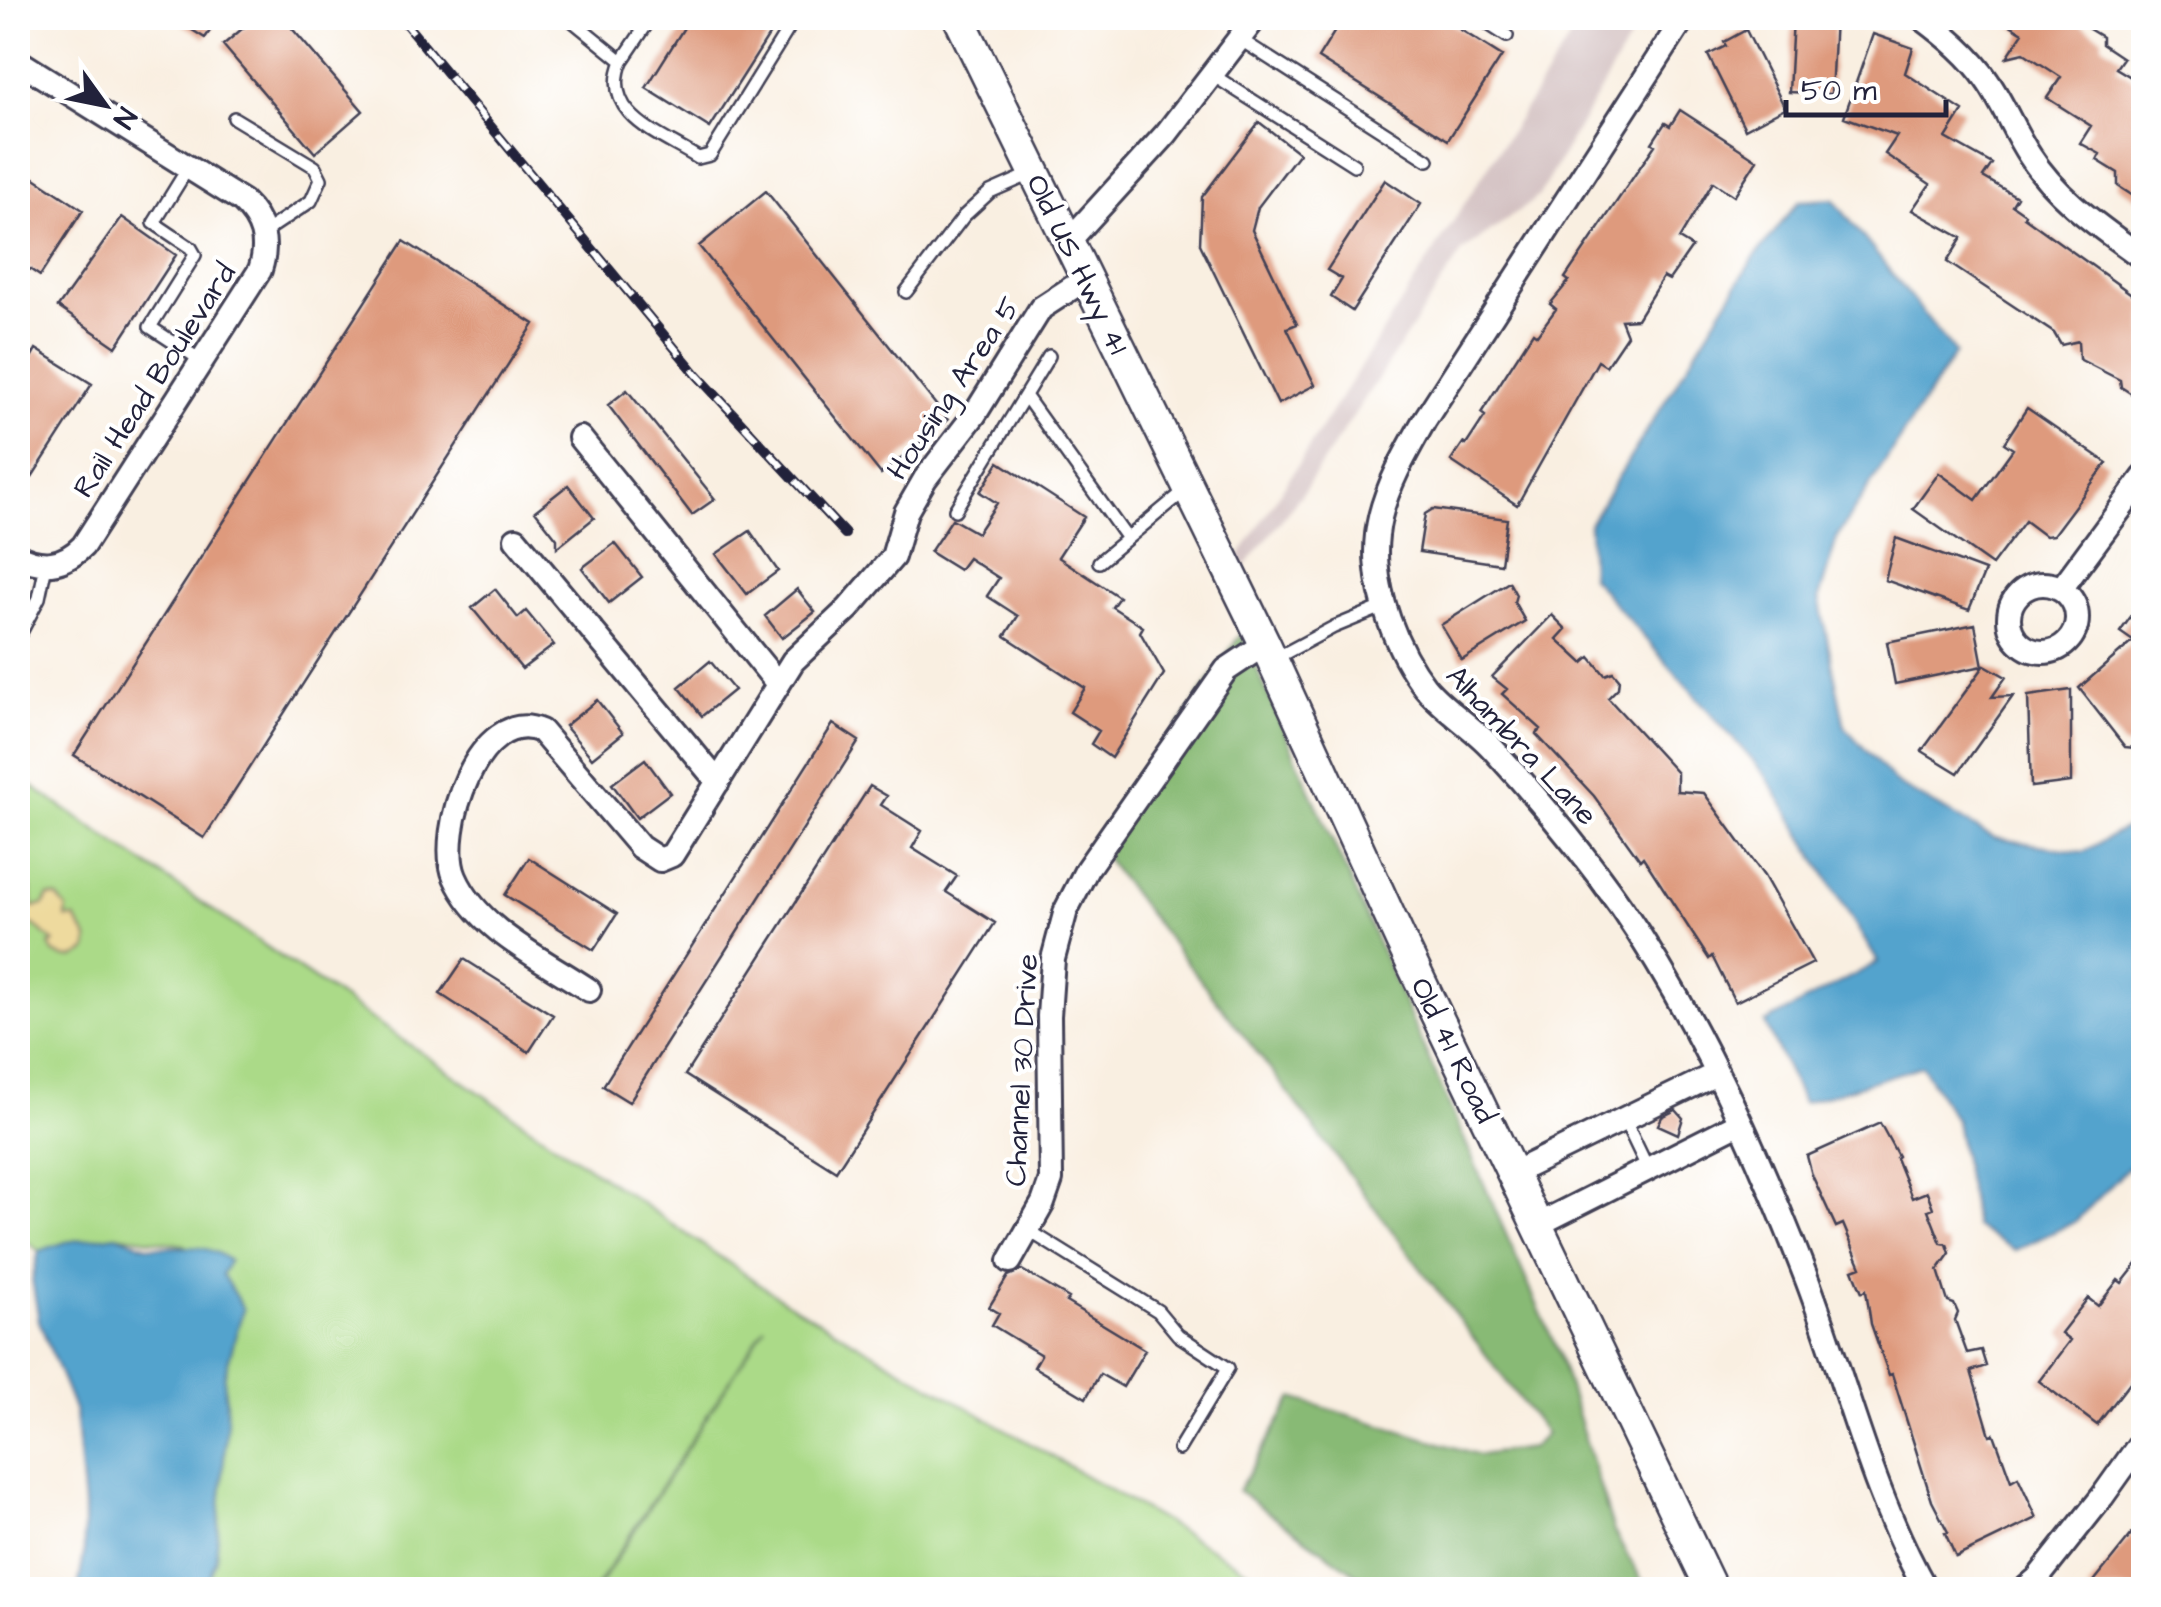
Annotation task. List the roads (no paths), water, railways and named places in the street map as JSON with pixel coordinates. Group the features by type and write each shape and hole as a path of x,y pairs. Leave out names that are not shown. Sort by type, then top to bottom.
{"street":[{"name":"Old US Hwy 41","path":"959,18 1194,499"},
{"path":"1067,243 1166,134 1256,18"},
{"name":"Alhambra Lane","path":"1684,18 1424,420 1397,468 1379,512 1377,570 1398,643 1425,687 1481,736 1538,798 1621,906 1672,988 1739,1123 1804,1271 1883,1500 1926,1590"},
{"path":"1922,18 1965,54 1986,79 2030,156 2054,186 2081,213 2144,259"},
{"path":"18,61 242,201 254,213 263,233"},
{"name":"Rail Head Boulevard","path":"46,565 62,562 83,546 260,270 263,233"},
{"name":"Housing Area 5","path":"589,990 481,915 456,880 451,866 452,828 462,793 480,754 494,736 508,728 524,725 541,730 640,848 660,860 672,856 778,684 808,644 848,610 893,557 906,512 925,479 974,414 1041,308 1084,280"},
{"path":"580,438 778,684"},
{"path":"2061,589 2144,477"},
{"name":"Old 41 Road","path":"1194,499 1712,1590"},
{"path":"516,540 718,782"},
{"path":"18,556 46,565"},
{"name":"Channel 30 Drive","path":"1010,1260 1051,1180 1049,1016 1053,959 1066,910 1087,870 1226,670 1268,652"},
{"path":"1512,1173 1716,1074"},
{"path":"1537,1225 1739,1123"},
{"path":"2024,1590 2102,1498 2144,1438"}],"lane":[{"path":"569,18 622,60"},
{"path":"652,18 622,60 617,92 625,112 698,158 710,155 795,18"},
{"path":"1478,18 1507,36"},
{"path":"1238,38 1428,160"},
{"path":"1210,74 1354,165"},
{"path":"234,118 315,166 321,179 310,202 263,233"},
{"path":"188,168 154,223 191,248 195,255 150,327 202,361"},
{"path":"906,292 964,216 990,192 1034,173"},
{"path":"955,510 1048,356"},
{"path":"1026,397 1126,537"},
{"path":"1098,562 1126,537 1194,499"},
{"path":"18,638 39,598 46,565"},
{"path":"1268,652 1385,606"},
{"path":"1624,1119 1648,1169"},
{"path":"1028,1230 1158,1311 1178,1335 1228,1368 1180,1449"}],"water":[{"path":"1833,199 1955,353 1838,535 1819,598 1845,727 1897,784 1995,838 2083,852 2143,818 2143,1153 2075,1222 2015,1250 1975,1227 1956,1121 1922,1066 1803,1103 1765,1023 1878,962 1766,776 1591,577 1589,524 1751,262 1799,201"},
{"path":"116,1235 148,1246 201,1248 220,1254 229,1261 222,1274 243,1309 224,1377 227,1419 216,1558 205,1589 78,1589 84,1554 84,1506 75,1412 39,1321 32,1280 39,1251 66,1242"}],"railway":[{"path":"401,18 697,375 845,534"}]}
